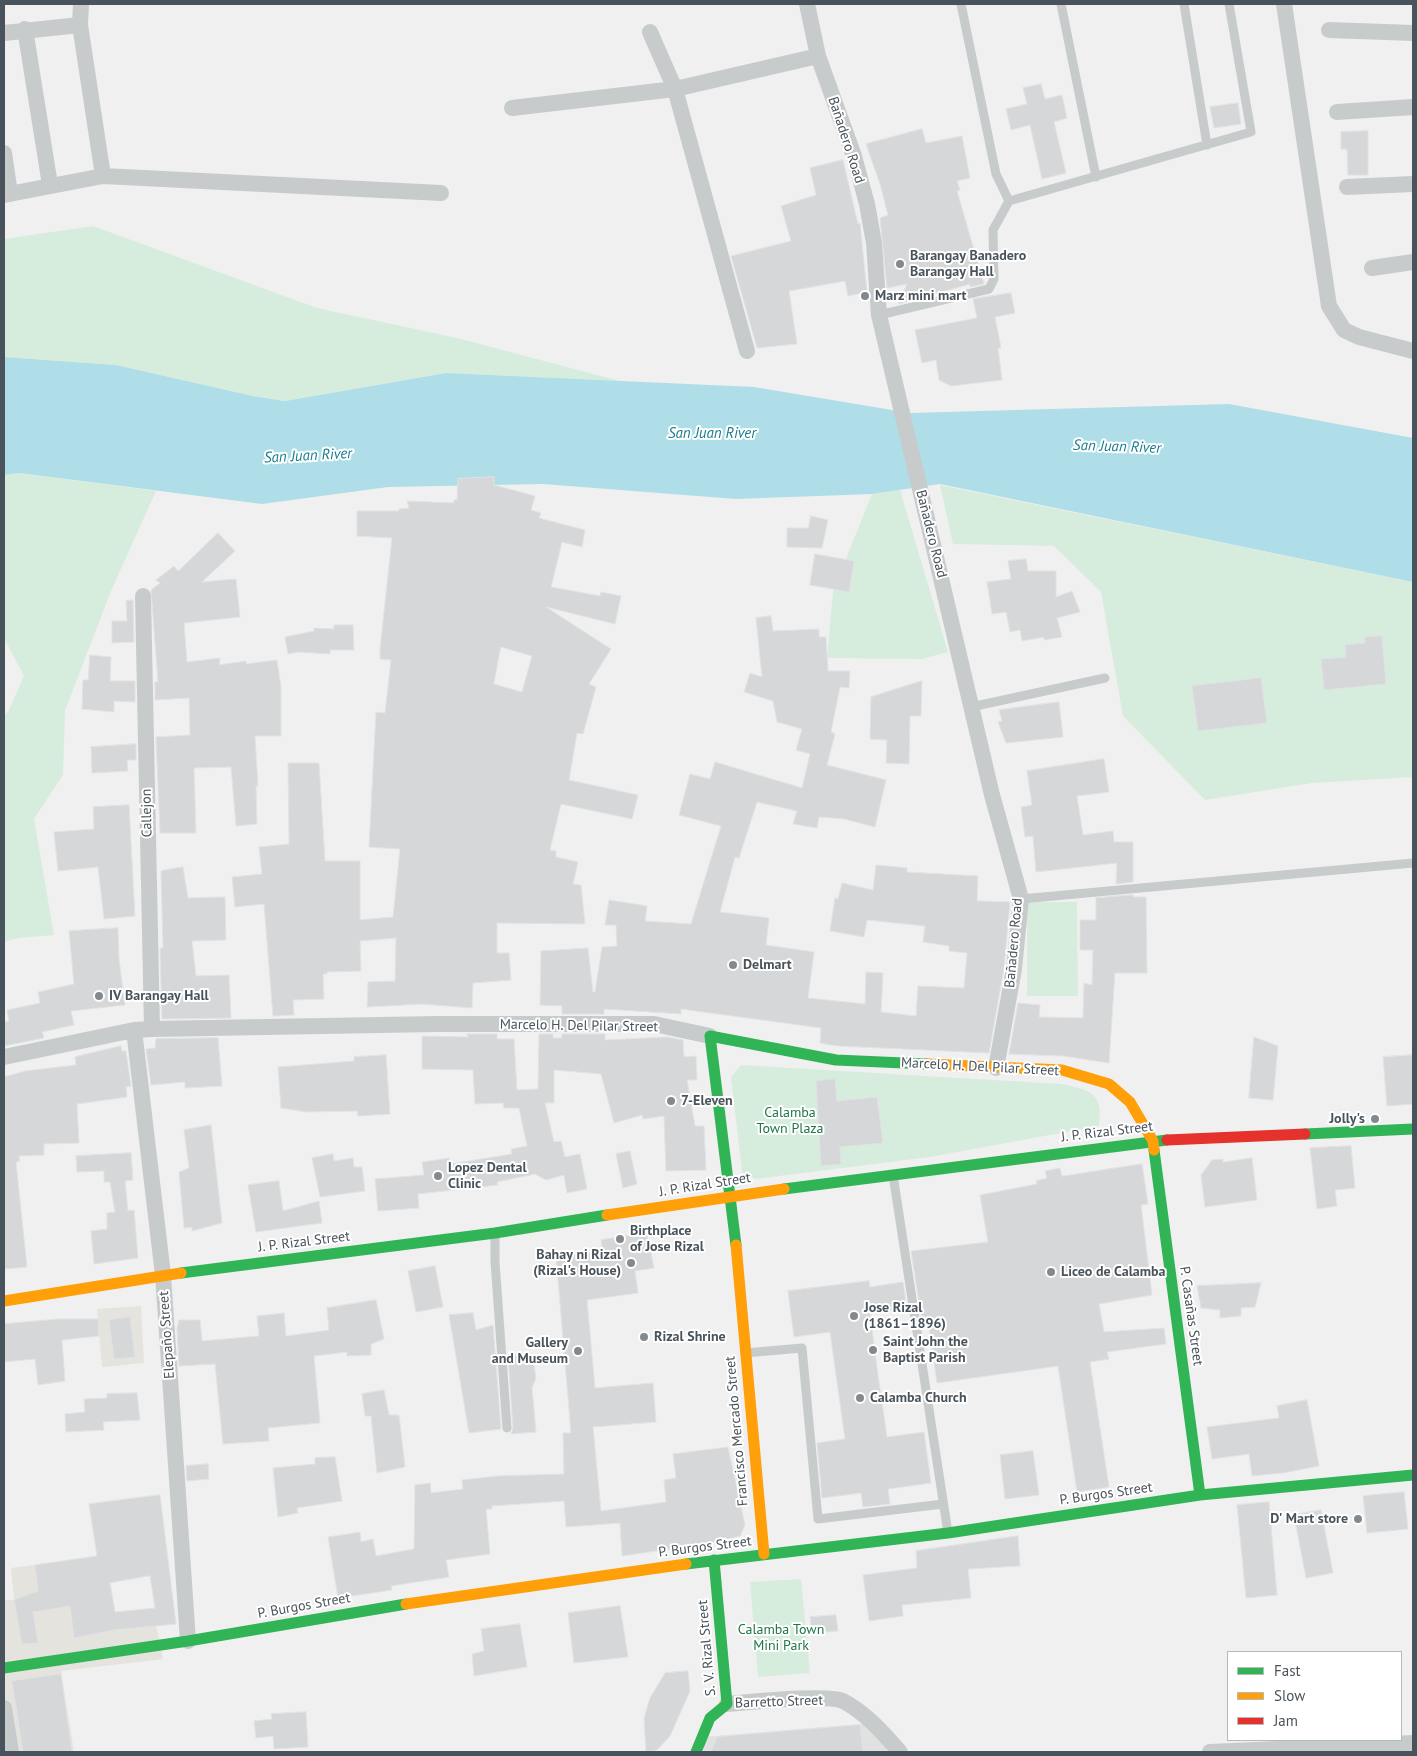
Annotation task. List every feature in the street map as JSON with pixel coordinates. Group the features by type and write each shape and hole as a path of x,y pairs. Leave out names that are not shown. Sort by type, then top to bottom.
{"main road":[{"name":"Marcelo H. Del Pilar Street","path":"710,1036 836,1060 1062,1070 1109,1084 1130,1102 1152,1141"},
{"name":"Francisco Mercado Street","path":"710,1036 731,1196 764,1554"},
{"name":"J. P. Rizal Street","path":"4,1301 163,1275 495,1233 731,1196 1152,1141 1413,1129"},
{"name":"P. Casañas Street","path":"1152,1141 1200,1495"},
{"name":"P. Burgos Street","path":"4,1668 188,1641 462,1594 714,1560 948,1533 1200,1495 1413,1475"},
{"name":"S. V. Rizal Street","path":"696,1752 710,1718 727,1704 714,1560"}],"street":[{"path":"81,4 80,24 103,176"},
{"name":"Bañadero Road","path":"807,4 818,56 854,156 869,213 874,243 879,315 960,651 971,707 1021,899 1014,968 996,1068"},
{"path":"1284,4 1329,306 1344,330 1359,337 1413,351"},
{"path":"4,33 25,29 80,24"},
{"path":"25,29 50,185"},
{"path":"1329,30 1413,33"},
{"path":"650,32 675,89 747,351"},
{"path":"512,108 675,89 818,56"},
{"path":"1337,112 1413,107"},
{"path":"4,153 7,194 103,176 441,193"},
{"path":"1347,187 1413,184"},
{"path":"1372,268 1413,262"},
{"name":"Callejon","path":"143,596 152,1029"},
{"name":"Marcelo H. Del Pilar Street","path":"4,1057 134,1030 152,1029 437,1024 654,1024 710,1036"},
{"name":"Elepaño Street","path":"134,1030 163,1275 188,1641"},
{"name":"Barretto Street","path":"727,1704 783,1699 841,1700 876,1724 900,1752"},
{"path":"4,1708 11,1752"},
{"path":"1210,1752 1413,1743"}],"lane":[{"path":"961,4 996,174 1009,201"},
{"path":"1061,4 1096,177"},
{"path":"1184,4 1207,145"},
{"path":"879,315 989,289 994,279 993,230 1009,201 1251,132 1229,4"},
{"path":"971,707 1105,678"},
{"path":"1021,899 1413,863"},
{"path":"893,1174 948,1533"},
{"path":"495,1233 495,1262 507,1428"},
{"path":"745,1353 802,1348 818,1519 943,1504"}],"shaded area":[{"path":"141,1306 144,1363 102,1367 97,1309"},
{"path":"106,1555 118,1630 156,1625 163,1659 61,1671 74,1752 4,1752 4,1600 14,1600 11,1568"},
{"path":"873,1723 888,1752 704,1752 703,1737"}],"green space":[{"path":"93,226 317,308 457,338 620,381 446,373 285,401 253,396 116,365 4,357 4,239"},
{"path":"19,473 156,491 111,591 65,711 63,775 34,819 54,935 18,938 4,942 4,715 8,712 24,676 4,638 4,475"},
{"path":"940,485 1413,582 1413,777 1312,783 1205,800 1123,716 1101,592 1054,546 953,544"},
{"path":"900,490 948,652 922,659 827,658 833,591 872,494"},
{"path":"1027,902 1077,902 1078,996 1027,996"},
{"name":"Calamba Town Plaza","path":"741,1065 1061,1084 1079,1088 1092,1094 1099,1106 1099,1126 930,1157 755,1179 742,1172 731,1077"},
{"name":"Calamba Town Mini Park","path":"801,1579 810,1673 758,1677 750,1582"}],"water":[{"name":"San Juan River","path":"4,357 116,365 253,396 285,401 446,373 754,387 910,413 1229,404 1413,438 1413,582 940,484 872,494 736,499 543,484 388,487 262,504 19,473 4,475"}],"building":[{"path":"1041,84 1045,99 1062,95 1067,118 1054,122 1066,173 1042,179 1030,125 1011,130 1006,109 1027,104 1023,88"},
{"path":"1238,103 1241,124 1214,128 1210,107"},
{"path":"922,129 926,143 962,136 970,178 957,181 960,190 957,191 984,284 970,287 970,284 898,304 907,284 887,288 880,218 888,215 880,184 866,144"},
{"path":"1368,131 1368,175 1348,175 1347,149 1341,149 1341,132"},
{"path":"843,160 858,224 860,223 867,292 848,296 845,281 789,291 797,344 757,348 731,256 791,241 781,206 816,195 810,168"},
{"path":"1011,293 1015,313 995,317 1001,348 998,348 1002,380 951,386 939,380 936,360 922,363 915,330 977,318 973,299"},
{"path":"494,477 494,485 535,496 531,510 541,513 539,518 585,530 582,547 562,542 551,587 600,596 601,592 621,596 615,624 546,607 611,649 589,684 596,687 583,734 577,733 569,780 638,795 632,819 561,804 550,850 556,851 556,857 578,862 573,884 581,885 585,924 497,923 497,953 509,953 511,980 473,983 472,1008 422,1004 367,1007 368,982 395,981 396,938 360,941 361,971 327,972 327,974 323,974 324,999 293,1000 294,1015 273,1016 264,904 235,907 232,877 262,874 259,847 289,844 288,763 319,763 325,861 360,861 360,920 393,917 400,849 369,847 376,712 385,713 391,660 380,659 380,649 392,538 357,536 357,511 399,511 399,509 409,508 407,501 454,503 454,500 457,500 458,479","holes":["501,647 532,656 522,692 494,684"]},
{"path":"811,516 828,520 822,548 787,547 787,528 808,528"},
{"path":"218,533 235,551 202,582 236,579 240,617 184,623 187,662 220,658 219,665 246,661 246,664 277,660 281,687 281,736 255,736 258,786 256,786 257,824 236,826 231,767 194,768 196,833 160,833 156,737 190,735 189,698 155,700 155,682 158,682 151,590 160,583 156,580 174,566 178,571"},
{"path":"815,554 854,561 849,592 810,585"},
{"path":"1026,559 1028,571 1056,571 1056,597 1072,591 1080,612 1057,618 1062,637 1044,640 1044,637 1022,641 1020,630 1010,632 1006,612 992,614 987,582 1011,579 1008,561"},
{"path":"133,600 134,642 112,643 112,621 127,621 126,601"},
{"path":"771,616 773,631 819,629 819,637 826,637 828,671 850,671 849,688 840,687 831,732 835,734 827,765 886,780 875,827 844,819 819,817 817,828 793,824 797,811 757,802 739,858 735,857 720,912 769,918 766,945 814,952 808,998 865,1004 866,972 883,973 881,1012 916,1016 918,986 964,988 967,953 949,951 949,946 923,942 925,926 867,920 864,937 830,931 835,898 838,899 842,883 873,890 876,865 907,868 907,872 978,876 977,901 1010,902 1004,968 989,1053 838,1046 820,1043 821,1028 681,1009 681,1014 604,1009 604,1014 562,1014 562,1006 540,1005 541,951 588,948 593,992 595,992 602,947 617,946 616,925 605,925 609,900 647,906 645,921 691,924 721,826 679,815 690,774 710,779 715,762 802,788 810,754 796,750 802,729 777,722 773,701 744,692 750,673 762,677 756,618"},
{"path":"334,625 353,625 354,650 330,650 330,654 298,652 288,654 285,637 314,631 314,628 334,629"},
{"path":"1382,636 1386,684 1324,690 1321,659 1346,657 1345,645 1365,643 1365,637"},
{"path":"90,655 111,657 110,681 135,681 135,702 114,701 114,712 82,709 83,680 88,680"},
{"path":"1261,678 1267,723 1198,731 1192,686"},
{"path":"922,681 921,716 910,716 909,764 886,763 887,740 870,739 871,697"},
{"path":"1059,702 1063,737 1006,743 998,722 1002,721 999,710"},
{"path":"136,744 136,760 127,760 128,771 92,773 91,747"},
{"path":"1104,759 1109,792 1077,796 1083,835 1113,831 1114,842 1133,842 1133,882 1116,884 1117,863 1036,872 1033,836 1025,837 1021,807 1032,805 1027,771"},
{"path":"129,805 135,916 104,919 98,867 58,871 54,832 94,829 93,807"},
{"path":"183,867 188,898 225,897 226,940 192,941 196,976 229,975 231,1018 162,1019 160,948 163,948 161,871"},
{"path":"1133,895 1133,897 1146,897 1147,973 1115,973 1109,1063 1063,1056 1009,1054 1018,1003 1040,1005 1039,1017 1083,1018 1084,983 1092,985 1093,950 1080,950 1080,920 1096,920 1096,898"},
{"path":"118,928 119,959 125,1005 71,1011 74,1025 42,1032 44,1038 4,1046 4,1022 9,1021 7,1010 40,1003 38,992 74,984 69,931"},
{"path":"467,1034 497,1034 497,1039 514,1039 517,1090 538,1089 539,1034 553,1034 553,1038 562,1038 562,1034 605,1034 605,1040 667,1037 683,1040 684,1057 696,1056 697,1080 687,1080 695,1126 704,1126 706,1170 666,1171 664,1116 643,1119 642,1115 614,1123 601,1074 554,1070 554,1103 545,1103 554,1142 561,1141 565,1157 580,1154 587,1189 567,1193 564,1175 546,1180 535,1174 497,1182 498,1185 418,1194 419,1208 378,1211 375,1179 424,1175 422,1162 449,1158 450,1164 512,1154 511,1149 527,1146 519,1108 504,1108 503,1103 475,1104 473,1070 422,1069 422,1036 468,1037"},
{"path":"1254,1037 1278,1046 1273,1100 1249,1098"},
{"path":"218,1038 222,1086 185,1088 185,1082 151,1085 146,1049 155,1048 156,1039"},
{"path":"121,1046 122,1051 126,1051 131,1086 126,1087 127,1097 77,1104 79,1143 44,1144 44,1155 19,1156 20,1161 16,1162 27,1267 4,1269 4,1077 25,1071 76,1065 75,1057"},
{"path":"386,1055 390,1114 358,1116 357,1111 307,1112 281,1108 278,1067 354,1061 354,1057"},
{"path":"1413,1055 1413,1104 1387,1106 1383,1057"},
{"path":"835,1079 837,1101 877,1097 883,1143 840,1147 841,1164 821,1166 816,1081"},
{"path":"211,1125 222,1223 192,1231 192,1227 184,1228 179,1172 189,1168 184,1130"},
{"path":"1351,1146 1355,1188 1335,1190 1337,1206 1317,1209 1310,1148"},
{"path":"630,1151 637,1184 623,1188 616,1154"},
{"path":"131,1153 133,1180 125,1181 128,1211 134,1210 138,1258 94,1264 91,1231 107,1229 107,1213 115,1212 110,1182 104,1182 104,1171 77,1172 76,1156"},
{"path":"333,1154 334,1161 353,1158 354,1167 362,1167 365,1191 320,1197 312,1158"},
{"path":"1252,1158 1257,1200 1205,1207 1201,1175 1212,1160 1223,1159 1223,1162"},
{"path":"1142,1164 1148,1204 1141,1205 1152,1295 1099,1304 1104,1332 1164,1328 1166,1344 1107,1352 1109,1359 1090,1362 1109,1487 1077,1492 1058,1366 937,1383 929,1326 923,1327 911,1251 988,1242 980,1195 1037,1184 1036,1181 1047,1178 1045,1171 1060,1168 1062,1176"},
{"path":"279,1181 283,1211 319,1201 322,1223 256,1232 248,1185"},
{"path":"647,1233 654,1268 635,1271 638,1293 587,1300 595,1388 653,1383 656,1422 593,1427 601,1511 666,1502 664,1480 676,1478 673,1454 728,1447 745,1525 740,1536 711,1543 622,1556 620,1523 566,1527 564,1501 492,1506 492,1509 486,1509 490,1554 446,1560 449,1577 391,1586 392,1590 338,1598 328,1537 360,1532 361,1542 373,1539 376,1556 414,1549 415,1485 430,1483 431,1493 463,1489 462,1480 497,1476 564,1474 563,1433 571,1433 556,1256 603,1252 601,1240"},
{"path":"435,1266 443,1307 416,1312 408,1271"},
{"name":"Calamba Church","path":"869,1281 870,1287 903,1282 907,1309 870,1314 878,1375 887,1437 924,1432 931,1483 888,1489 890,1504 863,1507 861,1493 822,1498 817,1443 845,1439 830,1332 794,1337 788,1291"},
{"path":"1261,1283 1255,1307 1241,1308 1241,1316 1220,1318 1220,1310 1201,1308 1197,1286"},
{"path":"376,1300 384,1339 371,1344 371,1355 347,1356 347,1352 314,1356 320,1423 268,1428 269,1441 223,1444 215,1364 179,1366 177,1329 179,1320 200,1320 202,1341 259,1336 257,1316 284,1313 286,1336 329,1330 327,1308"},
{"path":"473,1313 476,1330 493,1325 501,1429 469,1433 449,1315"},
{"path":"130,1317 135,1357 114,1359 109,1320"},
{"path":"59,1319 98,1319 99,1336 62,1340 65,1381 38,1385 35,1359 4,1362 4,1324"},
{"path":"532,1354 536,1378 532,1388 536,1432 511,1434 513,1428 508,1356"},
{"path":"384,1390 389,1415 399,1415 405,1467 377,1473 371,1416 365,1416 362,1394"},
{"path":"137,1393 140,1420 103,1422 104,1430 66,1432 65,1414 85,1412 84,1399 107,1398 107,1394"},
{"path":"1307,1400 1319,1466 1283,1473 1252,1476 1249,1454 1212,1459 1207,1427 1279,1418 1277,1406"},
{"path":"1033,1451 1039,1495 1005,1499 1000,1455"},
{"path":"335,1457 342,1501 297,1508 298,1513 278,1517 273,1468 315,1464 315,1458"},
{"path":"208,1464 209,1479 187,1481 186,1466"},
{"path":"1404,1492 1408,1529 1367,1533 1363,1496"},
{"path":"160,1495 176,1624 114,1630 74,1638 70,1606 33,1612 38,1643 22,1644 14,1600 38,1591 35,1565 97,1556 89,1504","holes":["150,1576 155,1608 115,1612 110,1583"]},
{"path":"1269,1502 1277,1595 1246,1598 1237,1505"},
{"path":"1321,1510 1333,1573 1306,1578 1294,1515"},
{"path":"1018,1536 1020,1566 968,1569 971,1598 902,1605 903,1616 869,1621 863,1575 917,1568 916,1551"},
{"path":"620,1606 628,1657 574,1663 568,1613"},
{"path":"836,1615 838,1631 812,1633 810,1617"},
{"path":"520,1624 527,1667 474,1676 472,1654 484,1651 481,1629"},
{"path":"688,1671 690,1691 670,1736 657,1750 646,1752 644,1718 650,1698 665,1673"},
{"path":"61,1674 72,1752 23,1752 12,1681"},
{"path":"306,1712 308,1747 274,1749 273,1736 256,1738 254,1721 272,1719 271,1714"},
{"path":"860,1725 863,1752 711,1752 717,1737"}],"traffic: fast":[{"path":"736,1245 710,1036 836,1060 927,1064"},
{"path":"1305,1134 1413,1129"},
{"path":"784,1189 1167,1140"},
{"path":"1154,1150 1200,1495"},
{"path":"181,1273 495,1233 607,1215"},
{"path":"686,1564 948,1533 1200,1495 1413,1475"},
{"path":"696,1752 710,1718 727,1704 714,1560"},
{"path":"4,1668 188,1641 406,1604"}],"traffic: slow":[{"path":"927,1064 1062,1070 1109,1084 1130,1102 1153,1141 1154,1150"},
{"path":"607,1215 784,1189"},
{"path":"736,1245 764,1554"},
{"path":"4,1301 181,1273"},
{"path":"406,1604 686,1564"}],"traffic: jam":[{"path":"1167,1140 1305,1134"}],"place":[{"name":"Barangay Banadero Barangay Hall","path":"900,264"},
{"name":"Marz mini mart","path":"865,296"},
{"name":"Delmart","path":"733,965"},
{"name":"IV Barangay Hall","path":"99,996"},
{"name":"7-Eleven","path":"671,1101"},
{"name":"Jolly's","path":"1375,1119"},
{"name":"Lopez Dental Clinic","path":"438,1176"},
{"name":"Birthplace of Jose Rizal","path":"620,1239"},
{"name":"Bahay ni Rizal (Rizal's House)","path":"631,1263"},
{"name":"Liceo de Calamba","path":"1051,1272"},
{"name":"Jose Rizal (1861–1896)","path":"854,1316"},
{"name":"Rizal Shrine","path":"644,1337"},
{"name":"Saint John the Baptist Parish","path":"873,1350"},
{"name":"Gallery and Museum","path":"578,1351"},
{"name":"Calamba Church","path":"860,1398"},
{"name":"D' Mart store","path":"1358,1519"}]}
